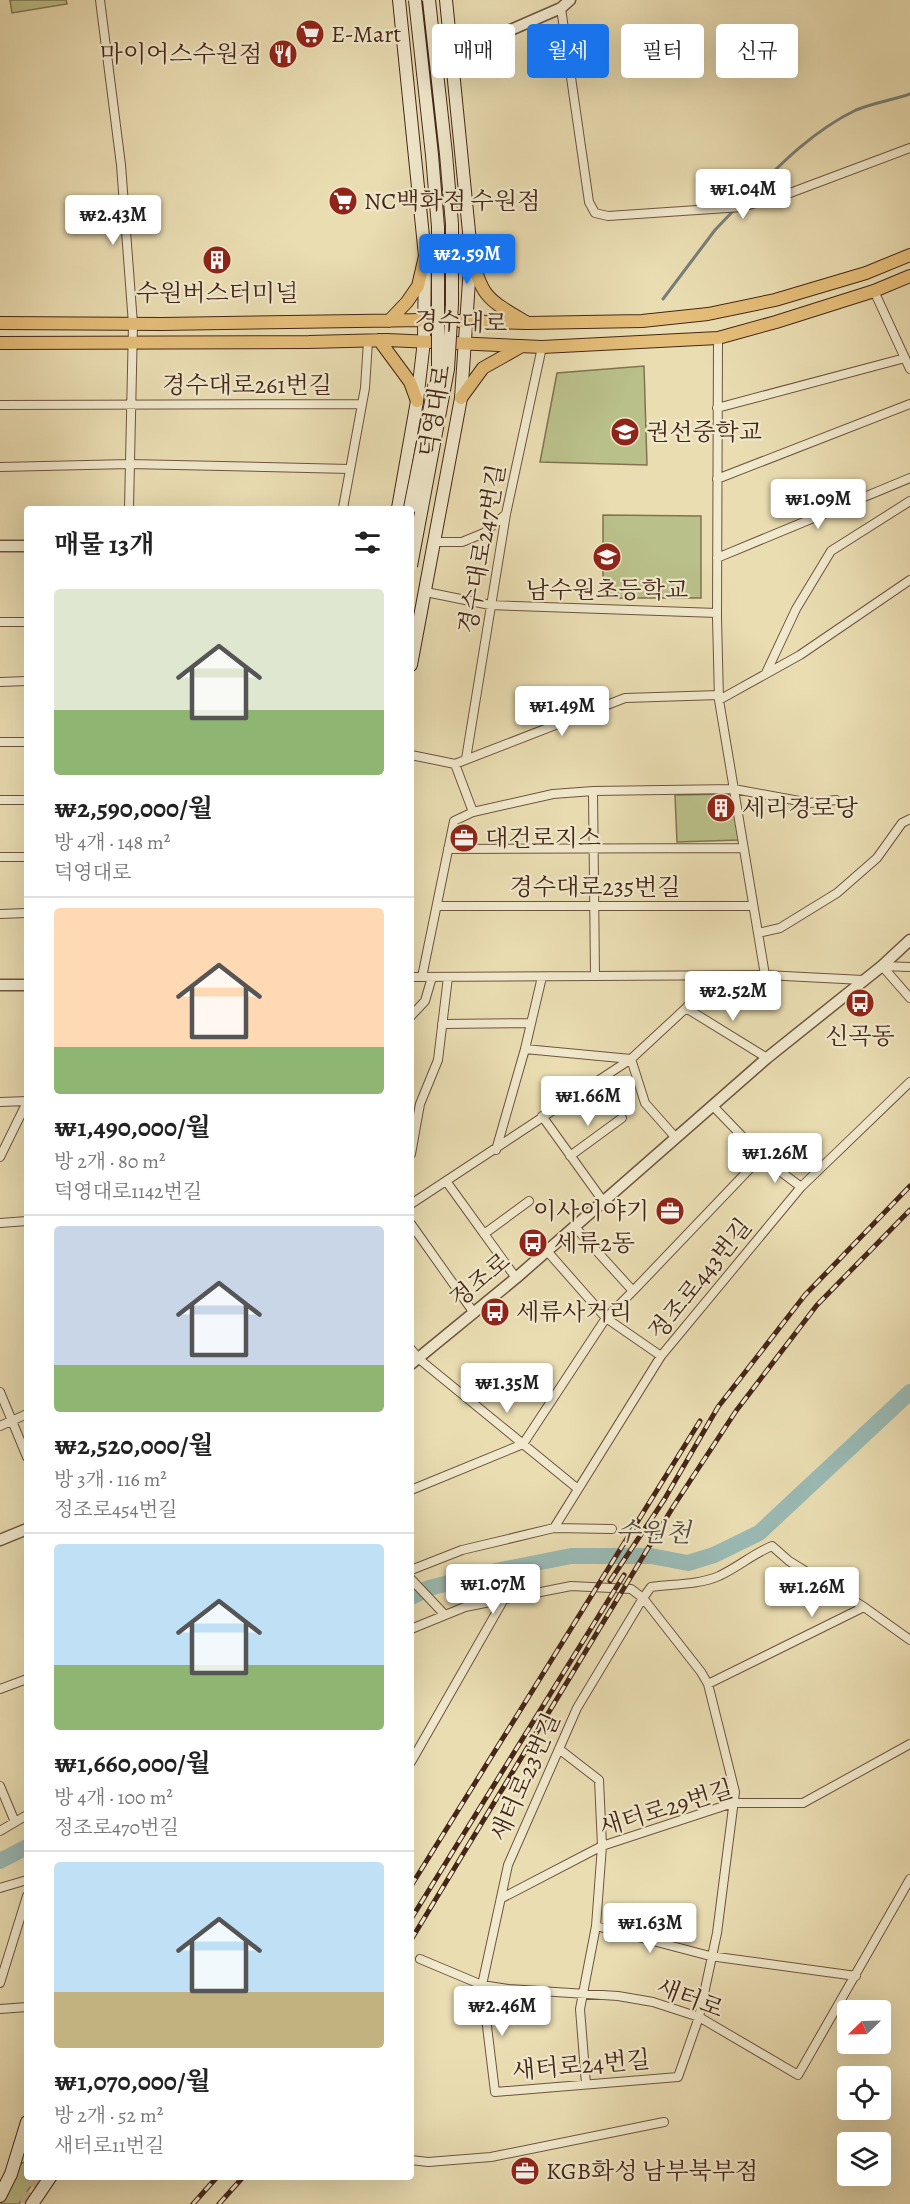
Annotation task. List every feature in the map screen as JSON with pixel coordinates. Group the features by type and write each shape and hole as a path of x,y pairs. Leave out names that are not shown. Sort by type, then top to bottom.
{"main road":[{"name":"덕영대로","path":"398,506 417,401 424,341 426,256 399,0"},
{"path":"410,506 438,368 438,226 415,0"},
{"path":"414,550 448,369 452,304 452,225 429,0"},
{"name":"덕영대로","path":"446,0 448,24"},
{"name":"덕영대로","path":"414,650 461,398 466,342 471,252 454,78"},
{"path":"471,252 477,279 489,300 527,323"},
{"name":"경수대로","path":"0,323 642,321 708,314 775,300 866,273 910,255"},
{"path":"389,321 418,286 426,256"},
{"name":"경수대로","path":"0,343 373,340 466,342 542,347 718,338 874,291 910,276"},
{"path":"373,340 410,382 417,401"},
{"path":"461,398 483,368 523,345"},
{"path":"11,2174 24,2132"},
{"path":"0,2196 11,2174 24,2156"},
{"path":"41,2192 45,2180"},
{"path":"32,2204 48,2180"}],"street":[{"path":"100,0 122,165 133,324 129,506"},
{"path":"515,28 561,8 570,0"},
{"path":"561,8 589,202 595,213 608,216 742,207 790,193 910,148"},
{"path":"874,291 910,369"},
{"path":"718,338 719,697 765,975"},
{"name":"경수대로261번길","path":"343,506 373,340"},
{"name":"경수대로247번길","path":"466,759 506,514 542,347"},
{"path":"717,408 905,358"},
{"name":"경수대로261번길","path":"0,405 362,404"},
{"path":"717,479 910,404"},
{"path":"0,467 130,464 350,469"},
{"path":"717,558 910,478"},
{"path":"766,674 796,609 831,551 910,501"},
{"path":"414,542 462,542 484,532 506,514"},
{"path":"0,546 24,546"},
{"path":"414,756 455,764 625,698 719,697 800,655 910,580"},
{"path":"426,592 490,605 717,613"},
{"path":"0,622 24,622"},
{"path":"0,682 24,681"},
{"path":"0,742 24,742"},
{"path":"455,764 473,812"},
{"path":"414,1013 425,1001 437,906 454,821 473,812 553,794 593,791 734,789 810,803 836,800"},
{"path":"593,791 595,976"},
{"path":"0,800 24,800"},
{"path":"758,933 780,928 837,892 877,858 903,823 910,819"},
{"name":"경수대로235번길","path":"448,849 743,848"},
{"path":"0,857 24,857"},
{"name":"경수대로235번길","path":"437,906 753,906"},
{"path":"0,914 24,914"},
{"name":"정조로","path":"415,1362 516,1278 767,1058 882,966 910,940"},
{"path":"882,966 910,968"},
{"path":"882,966 910,998"},
{"path":"414,977 765,975 863,980"},
{"path":"414,1202 632,1059 686,1008 714,976"},
{"path":"414,1137 420,1104 438,1060 448,977"},
{"path":"496,1150 525,1049 542,977"},
{"path":"0,985 24,985"},
{"path":"686,1008 767,1058"},
{"path":"442,1024 531,1023"},
{"path":"525,1049 632,1059"},
{"path":"632,1059 645,1103 676,1138"},
{"name":"정조로443번길","path":"554,1528 661,1356 801,1186 910,1082"},
{"path":"0,1102 24,1102"},
{"path":"713,1106 763,1158 801,1186"},
{"path":"0,1156 24,1108"},
{"path":"542,1116 603,1201"},
{"path":"570,1156 622,1118"},
{"path":"414,1489 524,1444 606,1318 763,1158"},
{"path":"446,1181 516,1278"},
{"path":"484,1234 529,1201"},
{"path":"0,1222 24,1221"},
{"path":"574,1226 633,1291"},
{"path":"414,1228 474,1313"},
{"path":"547,1251 606,1318 661,1356"},
{"path":"415,1362 524,1444 578,1489"},
{"path":"0,1392 24,1450"},
{"path":"0,1426 24,1415"},
{"path":"414,1569 462,1550 554,1528 612,1530"},
{"path":"0,1540 24,1530"},
{"path":"642,1598 651,1587 700,1582 719,1576 756,1552 772,1546 789,1561 864,1607 910,1640"},
{"path":"414,1582 440,1607 445,1615"},
{"path":"414,1628 465,1607 571,1586 631,1589 642,1598 701,1672 708,1684 735,1792 717,1933 710,1956 699,2017"},
{"name":"새터로23번길","path":"482,1985 508,1865 577,1708 642,1598"},
{"path":"414,1757 504,1599"},
{"path":"708,1684 864,1607"},
{"path":"0,1689 24,1680"},
{"name":"새터로29번길","path":"502,1898 602,1846 734,1803 803,1803 910,1744"},
{"path":"559,1749 599,1780 602,1846 596,1926 579,2009 586,2084"},
{"path":"0,1786 15,1822"},
{"path":"0,1831 24,1817"},
{"path":"596,1926 710,1956 856,1976 910,1879"},
{"path":"0,1888 24,1881"},
{"path":"0,1983 24,1906"},
{"name":"새터로","path":"420,1959 482,1985 508,1989 618,1996 654,2002 699,2017 798,2075 856,1976"},
{"name":"새터로24번길","path":"482,1985 495,2092 678,2077 699,2017"},
{"path":"0,2009 24,2007"},
{"path":"414,2160 428,2162 491,2157 664,2122"}],"green space":[{"path":"10,0 66,0 67,4 12,13"},
{"path":"644,366 647,465 540,462 557,373"},
{"path":"603,515 701,516 701,598 603,598"},
{"path":"731,794 739,840 677,842 675,795"},
{"path":"24,2162 24,2180 35,2180 19,2204 1,2204 19,2165"}],"waterway":[{"path":"740,205 766,178 823,129 856,110 910,94"},
{"path":"663,299 715,230 735,209"},
{"name":"수원천","path":"414,1596 429,1588 496,1571 571,1556 651,1556 688,1563 714,1555 759,1533 910,1392"},
{"name":"수원천","path":"0,1861 24,1849"}],"tunnel":[{"path":"26,2204 33,2180"}],"railway":[{"path":"610,1581 664,1500 718,1407 805,1295 910,1186"},
{"path":"414,1935 673,1507 736,1411 817,1305 910,1210"},
{"path":"414,1881 700,1421"},
{"path":"414,1914 624,1575"},
{"path":"193,2204 214,2180"},
{"path":"219,2204 240,2180"}],"place":[{"name":"E-Mart","path":"310,34"},
{"name":"마이어스수원점","path":"283,54"},
{"name":"NC백화점 수원점","path":"343,201"},
{"name":"수원버스터미널","path":"217,260"},
{"name":"권선중학교","path":"625,432"},
{"name":"남수원초등학교","path":"607,557"},
{"name":"세리경로당","path":"721,808"},
{"name":"대건로지스","path":"464,838"},
{"name":"신곡동","path":"860,1003"},
{"name":"이사이야기","path":"670,1211"},
{"name":"세류2동","path":"533,1243"},
{"name":"세류사거리","path":"495,1312"},
{"name":"KGB화성 남부북부점","path":"525,2171"}]}
